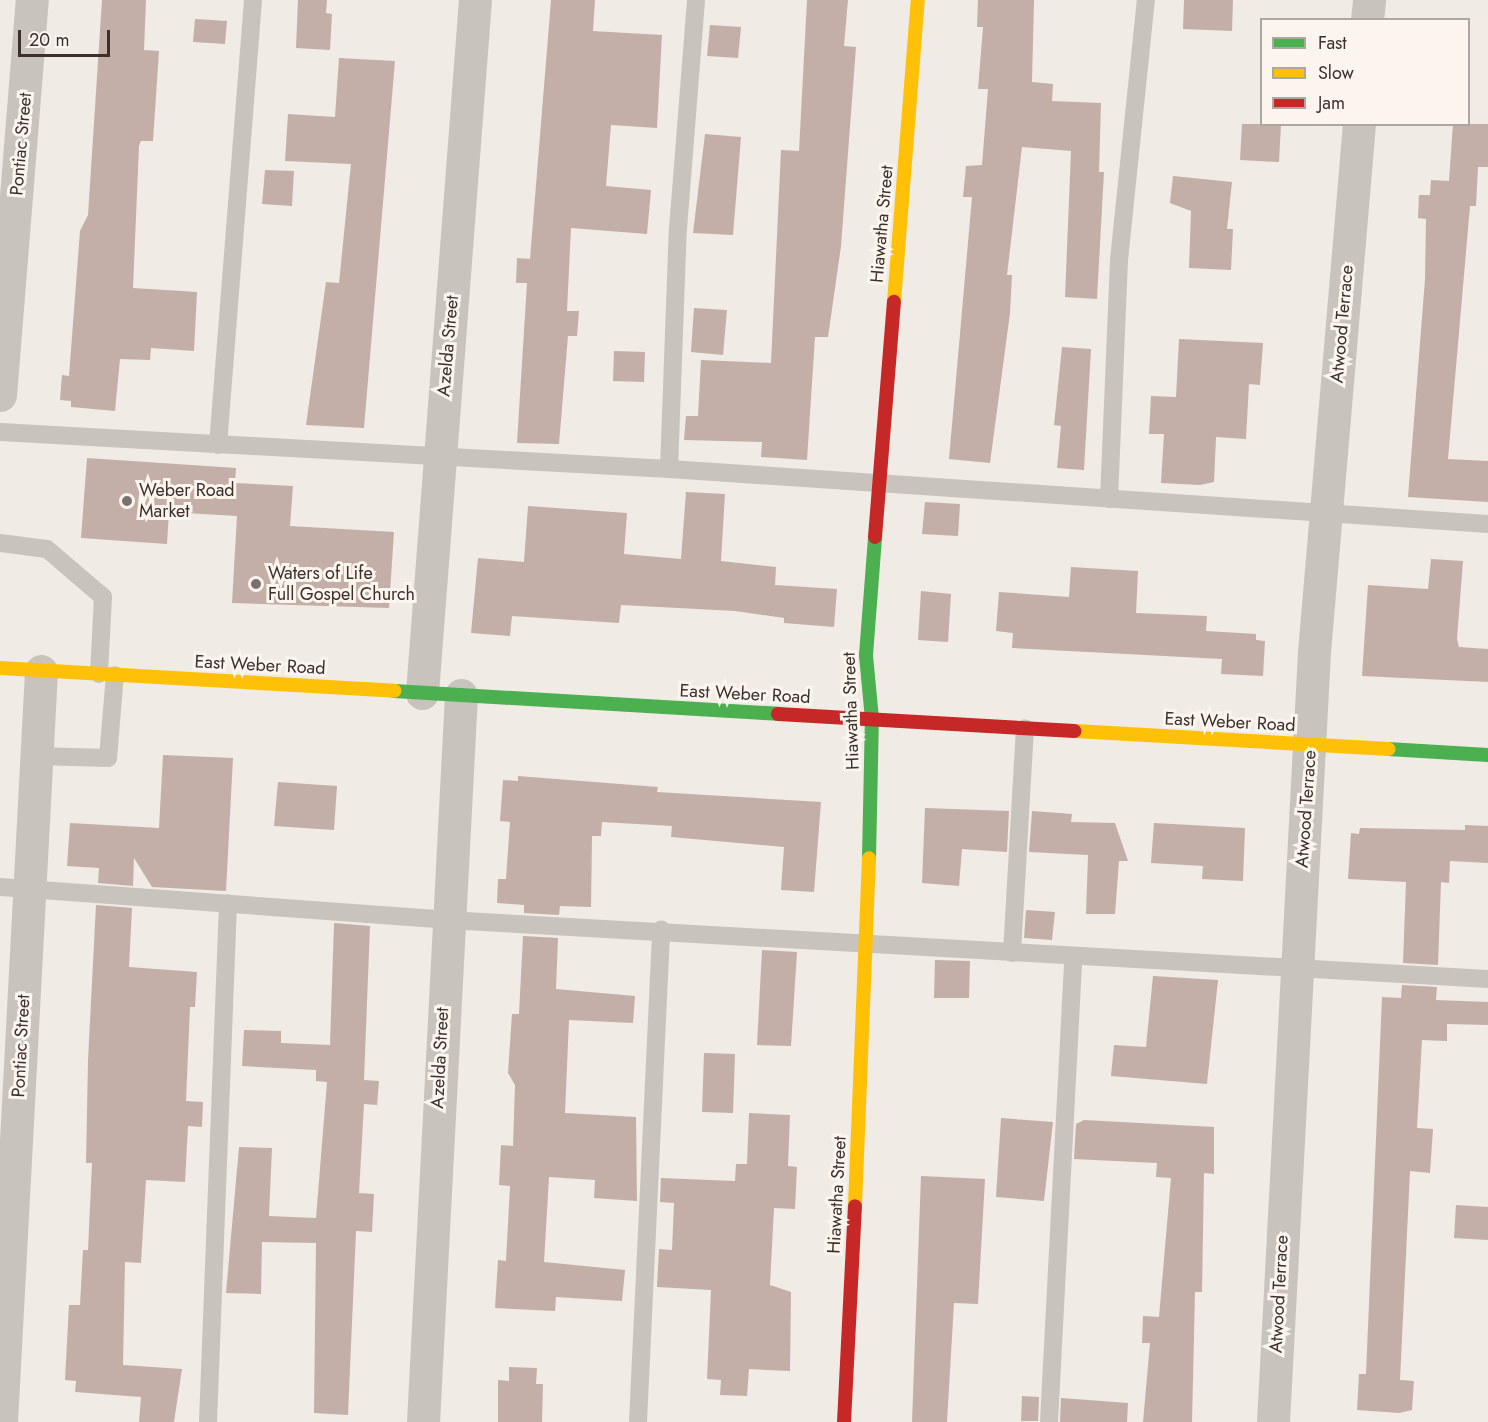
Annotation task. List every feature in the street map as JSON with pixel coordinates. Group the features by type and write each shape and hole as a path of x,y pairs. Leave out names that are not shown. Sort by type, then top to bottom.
{"street":[{"name":"Pontiac Street","path":"0,395 32,0"},
{"name":"Azelda Street","path":"422,693 475,0"},
{"name":"Hiawatha Street","path":"844,1422 868,941 872,719 866,655 918,0"},
{"path":"1367,18 1368,0"},
{"name":"Atwood Terrace","path":"1273,1422 1310,745 1326,514 1359,126"},
{"name":"East Weber Road","path":"0,668 1488,755"},
{"name":"Pontiac Street","path":"1,1422 15,887 36,756 41,671"},
{"name":"Azelda Street","path":"423,1422 447,920 461,695"}],"lane":[{"path":"218,445 253,0"},
{"path":"669,469 678,229 696,0"},
{"path":"1109,499 1119,260 1146,0"},
{"path":"0,432 880,482 1488,524"},
{"path":"0,543 47,549 103,597 108,758 36,756"},
{"path":"1012,953 1024,728"},
{"path":"15,887 447,920 868,941 1296,972 1488,979"},
{"path":"208,1422 228,903"},
{"path":"638,1422 661,930"},
{"path":"1049,1422 1073,957"}],"building":[{"path":"102,0 146,0 144,50 159,51 153,141 141,141 139,146 133,288 197,292 194,351 151,348 150,360 120,359 115,411 71,407 71,401 60,400 62,375 69,376 80,231 88,215"},
{"path":"298,0 327,0 326,13 332,14 330,50 296,48"},
{"path":"551,0 595,0 593,31 662,35 657,128 611,125 606,186 651,190 647,234 571,228 567,311 579,311 577,336 568,336 559,444 517,443 527,283 516,283 517,258 530,259"},
{"path":"807,0 848,0 844,46 856,47 841,246 828,337 815,337 807,460 761,457 762,442 684,440 686,416 698,416 701,360 771,363 781,150 799,151"},
{"path":"978,0 1034,0 1032,82 1053,84 1052,101 1101,103 1099,172 1104,172 1097,299 1065,297 1071,151 1022,147 1007,275 1012,275 1010,313 990,463 949,459 972,197 963,197 966,166 982,165 988,89 978,89 983,27 977,27"},
{"path":"1184,0 1233,0 1232,31 1183,29"},
{"path":"195,19 227,21 225,44 193,42"},
{"path":"710,25 741,27 738,58 707,56"},
{"path":"339,58 395,61 364,428 306,425 326,282 339,283 351,164 285,161 288,114 335,117"},
{"path":"1242,124 1281,126 1279,162 1240,160"},
{"path":"1488,124 1488,167 1478,167 1476,206 1470,206 1448,459 1488,461 1488,502 1408,497 1425,279 1426,219 1418,218 1419,195 1430,195 1431,180 1449,181 1453,126"},
{"path":"705,134 741,137 733,235 693,233"},
{"path":"265,170 294,171 292,206 262,204"},
{"path":"1173,176 1232,182 1227,229 1233,229 1231,270 1189,268 1191,211 1170,203"},
{"path":"694,308 727,310 723,355 691,352"},
{"path":"1179,339 1263,343 1260,385 1249,384 1246,439 1216,437 1214,482 1200,485 1161,483 1164,434 1149,434 1151,396 1176,397"},
{"path":"1062,347 1091,349 1084,470 1057,468 1061,426 1054,425"},
{"path":"614,351 645,352 644,382 613,381"},
{"path":"87,458 236,468 235,483 293,486 290,526 394,532 389,608 232,603 237,516 169,512 167,544 81,538"},
{"path":"686,492 725,494 721,561 776,567 775,585 837,589 834,627 784,623 784,618 735,611 621,605 619,623 512,616 510,636 471,633 478,558 524,562 528,506 627,513 624,554 681,559"},
{"path":"925,502 960,504 958,536 922,534"},
{"path":"1431,559 1463,561 1457,639 1459,647 1488,649 1488,682 1362,676 1368,585 1428,589"},
{"path":"1071,567 1138,571 1136,613 1207,616 1206,631 1256,634 1256,640 1265,641 1263,676 1221,674 1222,659 1012,648 1013,633 996,631 999,592 1069,597"},
{"path":"921,591 951,594 948,642 918,640"},
{"path":"163,755 233,758 226,891 152,887 134,858 133,886 98,883 99,868 67,866 70,823 159,828"},
{"path":"518,776 658,787 657,792 821,802 814,892 781,890 784,847 671,837 672,826 602,822 601,836 592,836 591,907 560,906 559,915 524,913 524,905 497,903 498,879 506,879 510,822 500,821 503,780 518,781"},
{"path":"278,782 337,786 334,830 274,826"},
{"path":"925,808 1009,811 1007,852 962,849 959,886 922,883"},
{"path":"1032,811 1072,814 1071,822 1115,823 1128,861 1119,861 1115,914 1086,914 1088,855 1029,852"},
{"path":"1154,823 1245,828 1243,881 1202,879 1203,866 1151,863"},
{"path":"1465,825 1488,826 1488,863 1450,861 1449,883 1441,882 1438,965 1403,963 1406,882 1348,879 1351,833 1359,834 1360,828 1465,830"},
{"path":"96,905 132,908 129,967 197,972 195,1007 190,1007 186,1101 203,1102 202,1127 188,1126 185,1182 146,1180 141,1263 125,1262 123,1365 182,1369 174,1422 139,1422 141,1397 75,1392 76,1381 65,1380 69,1305 80,1305 83,1250 88,1250 92,1163 86,1163 88,1060"},
{"path":"1026,910 1055,912 1052,940 1024,938"},
{"path":"334,923 370,926 364,1080 379,1081 377,1105 364,1104 359,1193 374,1194 372,1232 356,1231 348,1415 314,1413 316,1243 262,1242 261,1294 226,1293 239,1147 272,1148 269,1216 316,1218 327,1082 316,1081 316,1070 242,1066 244,1030 281,1031 281,1043 330,1045"},
{"path":"523,936 558,938 556,989 635,996 633,1023 569,1020 565,1113 636,1117 637,1201 594,1198 595,1180 549,1177 544,1262 625,1270 622,1301 556,1297 555,1311 495,1308 498,1260 506,1261 510,1186 499,1185 501,1145 513,1146 515,1085 508,1073 512,1014 519,1014"},
{"path":"762,950 797,952 791,1046 757,1045"},
{"path":"935,960 970,961 969,998 934,998"},
{"path":"1153,976 1218,980 1207,1084 1111,1076 1114,1045 1146,1047"},
{"path":"1402,985 1437,987 1436,1000 1488,1002 1488,1025 1447,1024 1447,1041 1422,1040 1417,1128 1433,1129 1430,1173 1410,1171 1400,1380 1414,1381 1412,1410 1399,1413 1357,1410 1359,1374 1366,1374 1382,997 1401,998"},
{"path":"704,1053 735,1054 733,1113 702,1112"},
{"path":"749,1113 790,1115 788,1166 797,1167 795,1209 774,1208 770,1285 791,1292 790,1371 749,1369 747,1396 720,1395 721,1380 707,1379 711,1290 657,1287 659,1249 672,1250 674,1203 660,1202 661,1178 735,1181 736,1164 747,1164"},
{"path":"1001,1118 1053,1122 1044,1201 996,1197"},
{"path":"1084,1120 1214,1127 1214,1174 1204,1173 1202,1292 1195,1292 1192,1422 1143,1422 1150,1343 1142,1343 1143,1316 1159,1317 1171,1178 1156,1177 1157,1163 1074,1159 1076,1124"},
{"path":"921,1176 985,1179 978,1304 954,1303 947,1422 912,1422"},
{"path":"1456,1205 1488,1207 1488,1240 1454,1238"},
{"path":"509,1367 537,1368 536,1384 543,1384 542,1422 498,1422 498,1380 509,1381"},
{"path":"1022,1396 1039,1397 1038,1421 1021,1421"},
{"path":"1061,1398 1128,1403 1127,1422 1060,1422"}],"traffic: fast":[{"path":"869,858 872,719 866,655 875,537"},
{"path":"394,691 778,714"},
{"path":"1388,749 1488,755"}],"traffic: slow":[{"path":"894,302 918,0"},
{"path":"0,668 394,691"},
{"path":"1075,731 1388,749"},
{"path":"855,1206 869,858"}],"traffic: jam":[{"path":"875,537 894,302"},
{"path":"778,714 1075,731"},
{"path":"844,1422 855,1206"}],"place":[{"name":"Weber Road Market","path":"127,501"},
{"name":"Waters of Life Full Gospel Church","path":"256,584"}]}
